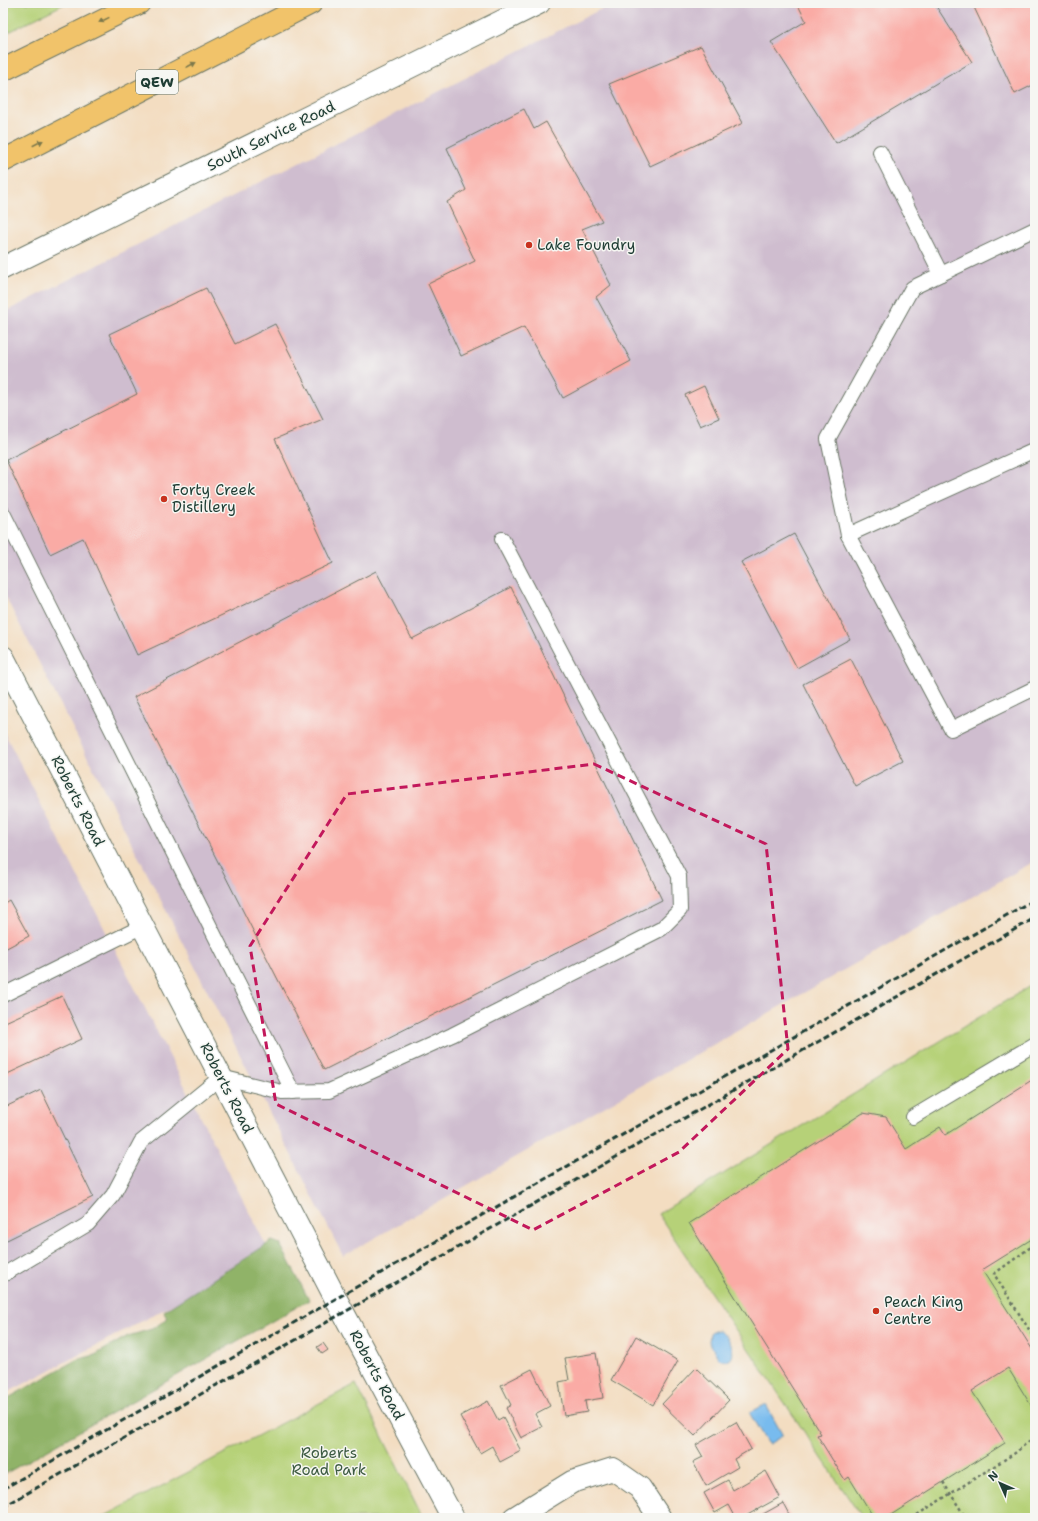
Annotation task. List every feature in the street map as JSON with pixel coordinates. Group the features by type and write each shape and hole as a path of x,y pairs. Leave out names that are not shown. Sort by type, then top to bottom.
{"highway":[{"path":"3,70 139,3"},
{"name":"QEW","path":"3,161 311,3"}],"street":[{"name":"South Service Road","path":"3,268 539,3"},
{"name":"Roberts Road","path":"3,657 336,1299 454,1518"},
{"path":"514,1518 572,1482 613,1469 640,1488 660,1518"}],"lane":[{"path":"880,152 941,274"},
{"path":"1035,229 912,288 828,439 848,535 951,729 1035,688"},
{"path":"848,535 1035,450"},
{"path":"3,513 293,1092"},
{"path":"3,1275 88,1224 113,1195 141,1142 221,1077 282,1092 329,1090 452,1036 661,930 680,910 679,876 502,539"},
{"path":"3,995 143,926"},
{"path":"913,1117 1035,1044"}],"path":[{"path":"1035,1244 994,1274 1035,1339"},
{"path":"912,1518 1015,1453 1035,1436"},
{"path":"943,1482 966,1518"}],"highlighted area":[{"path":"594,764 766,844 788,1049 679,1152 533,1230 276,1104 250,946 347,794"}],"shaded area":[{"path":"613,3 1035,3 1035,861 343,1256 3,592 3,313"},
{"path":"3,730 270,1253 3,1395"}],"green space":[{"path":"3,3 66,3 3,35"},
{"name":"Peach King Centre","path":"1035,983 1035,1518 862,1518 658,1214"},
{"path":"272,1241 280,1244 309,1300 3,1475 3,1401 76,1360 95,1355 128,1336 152,1329 167,1319 164,1311"},
{"name":"Roberts Road Park","path":"356,1384 423,1518 101,1518"}],"water":[{"path":"719,1330 724,1333 731,1344 733,1355 731,1359 726,1361 719,1359 709,1342 710,1334"},
{"path":"766,1405 782,1434 782,1436 769,1444 750,1414"}],"building":[{"path":"797,3 934,3 972,62 836,143 771,42 806,21"},
{"path":"972,3 1035,3 1035,84 1015,94"},
{"path":"701,46 743,123 650,166 609,84"},
{"name":"Lake Foundry","path":"524,109 534,129 546,122 602,221 582,229 611,285 596,297 631,361 563,398 524,327 461,356 428,284 475,261 447,202 466,190 447,148"},
{"name":"Forty Creek Distillery","path":"206,288 235,344 275,324 323,419 275,439 333,563 137,655 83,538 50,554 6,460 137,394 109,334"},
{"path":"704,386 719,418 700,426 685,395"},
{"path":"794,534 850,639 797,668 741,562"},
{"path":"376,571 412,639 511,587 662,900 324,1070 134,697"},
{"path":"851,659 903,761 855,786 803,684"},
{"path":"9,900 29,936 3,950 3,904"},
{"path":"62,996 82,1039 3,1076 3,1023"},
{"name":"Peach King Centre","path":"1035,1078 1035,1237 982,1270 1034,1352 1035,1351 1035,1405 1032,1407 1008,1368 972,1391 1005,1443 886,1518 874,1518 849,1477 845,1480 817,1435 821,1434 689,1223 863,1113 886,1117 906,1149 940,1127 945,1135"},
{"path":"41,1090 93,1197 3,1242 3,1108"},
{"path":"636,1336 678,1361 653,1405 611,1380"},
{"path":"323,1343 328,1350 322,1354 317,1347"},
{"path":"596,1353 603,1398 585,1401 587,1412 564,1416 559,1382 569,1380 565,1358"},
{"path":"696,1368 729,1400 695,1436 662,1404"},
{"path":"532,1369 550,1406 535,1414 542,1427 521,1438 506,1408 511,1405 501,1385"},
{"path":"488,1401 498,1420 503,1417 521,1451 500,1462 492,1446 480,1453 460,1416"},
{"path":"736,1422 751,1449 734,1459 738,1467 706,1486 693,1462 703,1457 696,1445"},
{"path":"766,1471 780,1497 742,1518 736,1518 729,1505 715,1513 704,1493 728,1480 733,1490"},
{"path":"783,1503 791,1518 756,1518"}],"railway":[{"path":"3,1489 1035,899"},
{"path":"3,1507 1035,918"}],"place":[{"name":"Lake Foundry","path":"529,245"},
{"name":"Forty Creek Distillery","path":"164,499"},
{"name":"Peach King Centre","path":"876,1311"}]}
